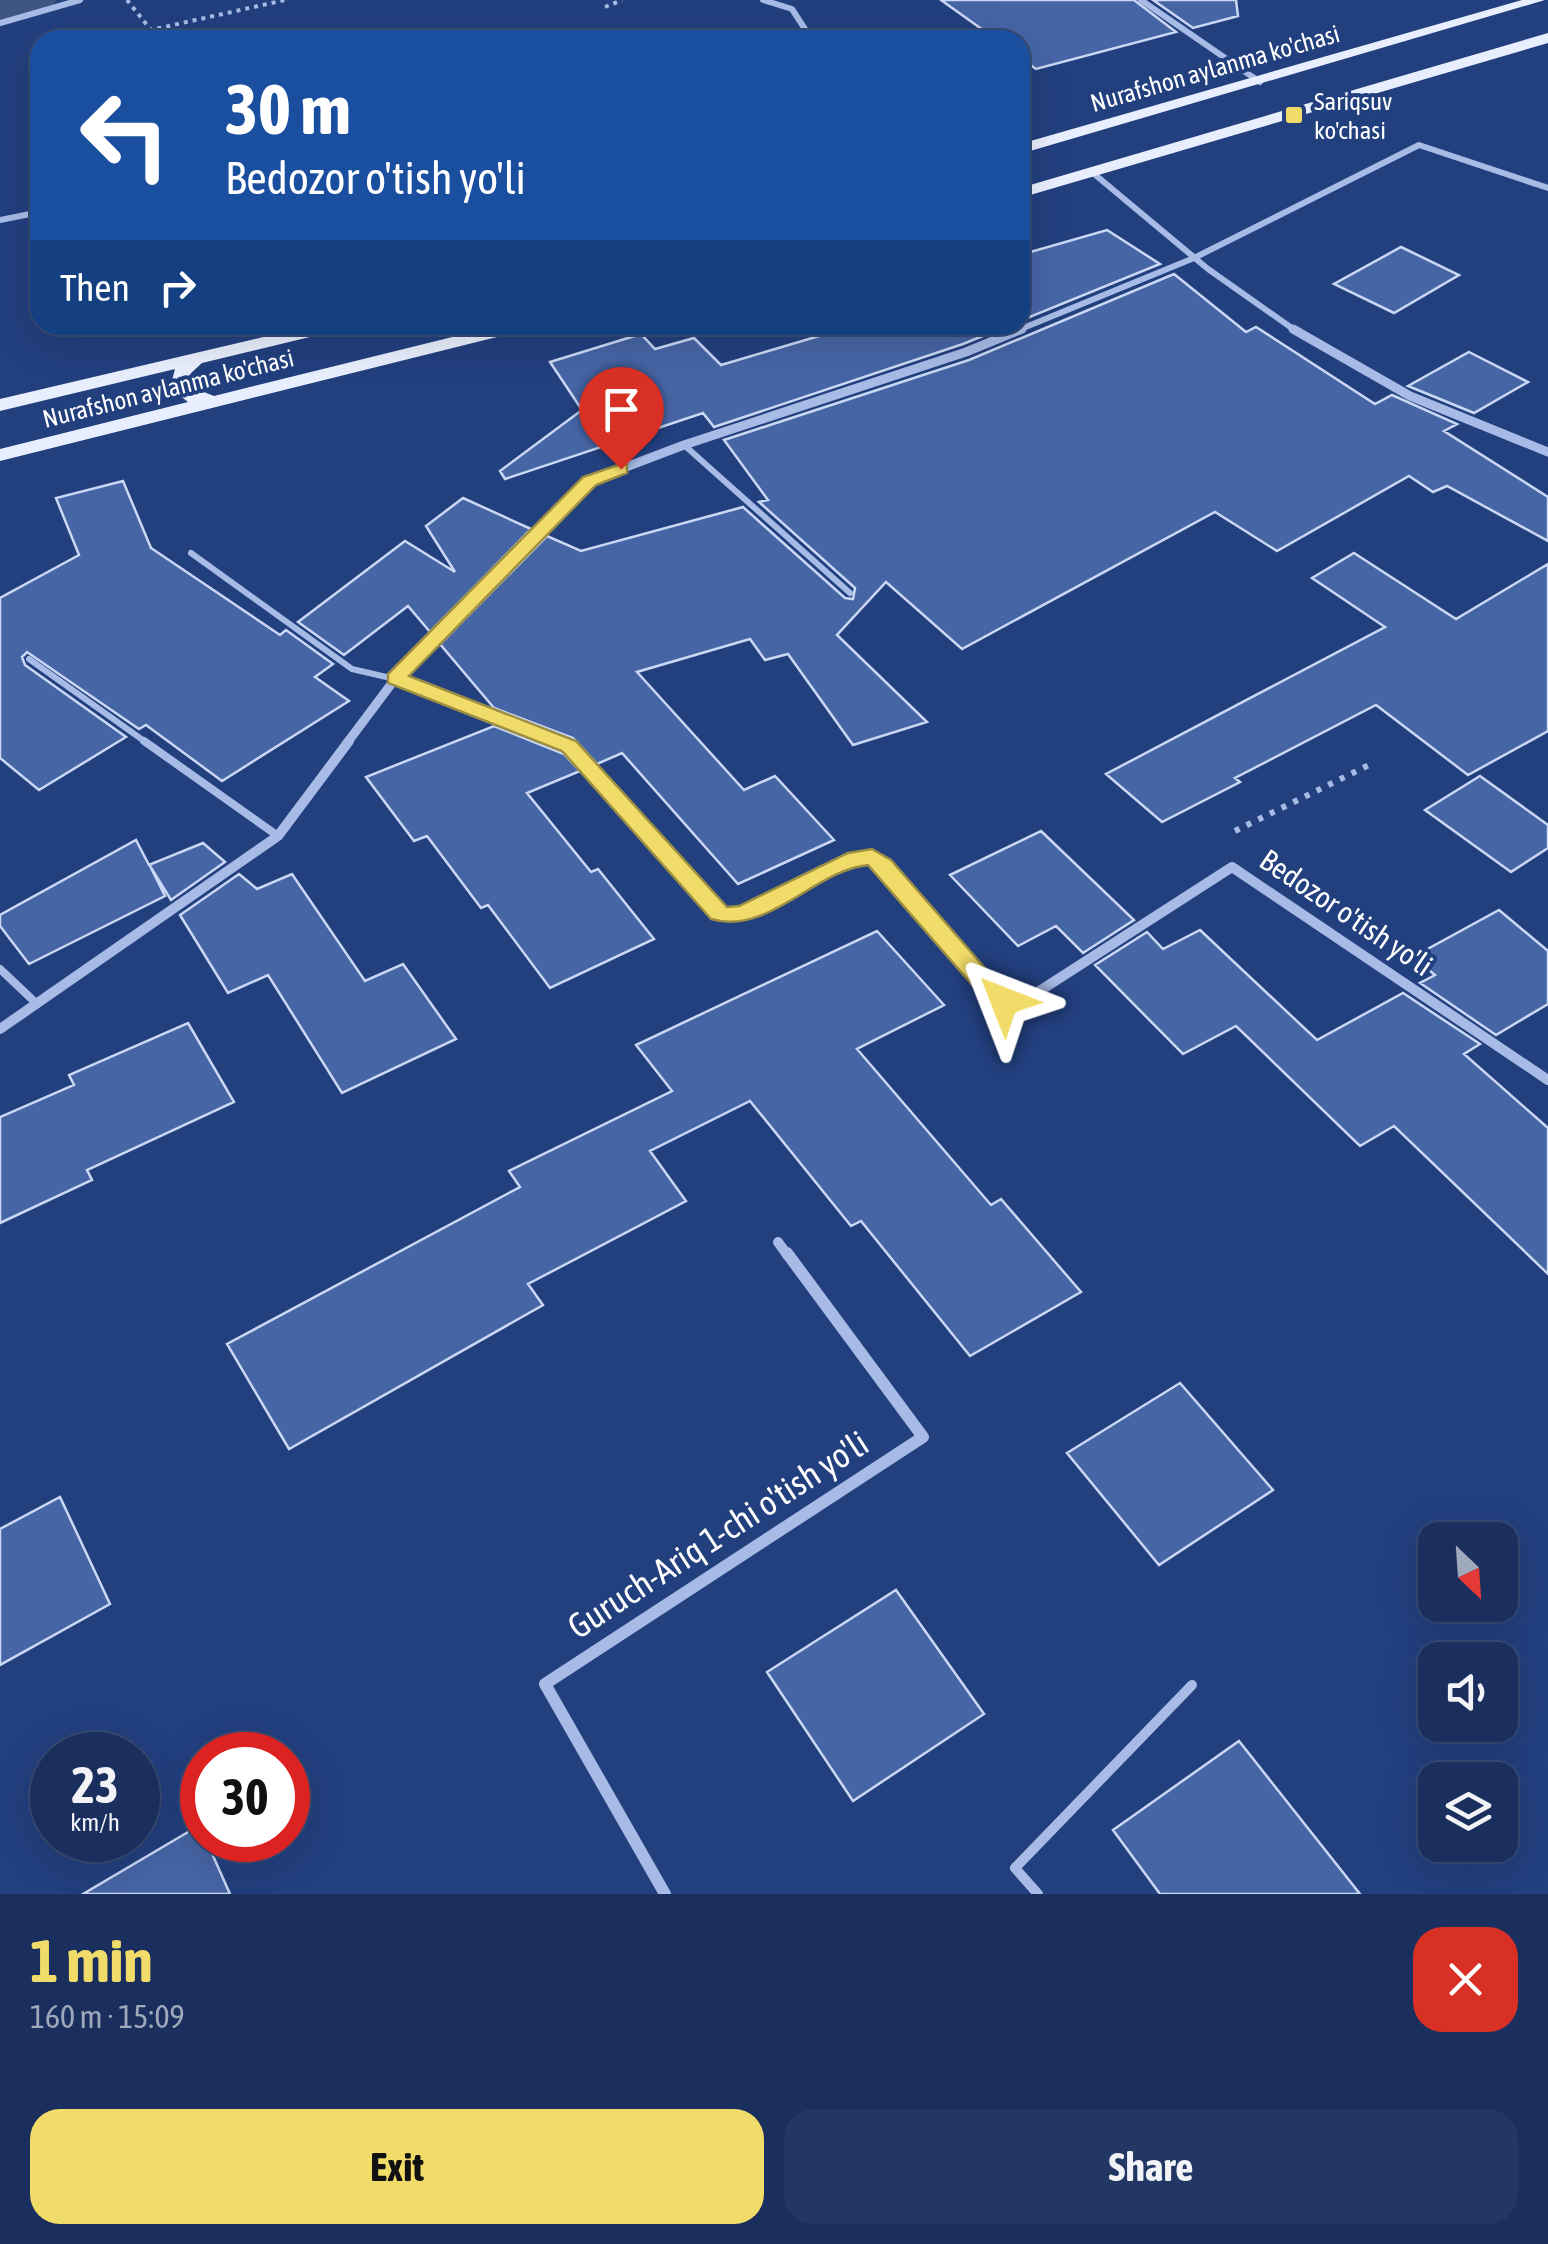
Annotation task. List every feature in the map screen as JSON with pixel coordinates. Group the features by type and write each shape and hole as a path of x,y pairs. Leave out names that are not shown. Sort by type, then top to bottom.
{"main road":[{"name":"Nurafshon aylanma ko'chasi","path":"1030,146 1538,0"},
{"path":"1030,190 1548,38"},
{"name":"Nurafshon aylanma ko'chasi","path":"0,405 296,335"},
{"name":"Nurafshon aylanma ko'chasi","path":"0,455 483,335"},
{"path":"195,360 182,372 179,388 193,398 215,402"}],"street":[{"path":"0,23 80,0"},
{"path":"763,0 792,9 806,30"},
{"path":"1141,0 1260,82"},
{"path":"1030,326 1194,258 1419,146 1548,188"},
{"path":"1094,173 1194,258 1332,354 1468,423 1548,452"},
{"path":"0,220 30,214"},
{"path":"0,1029 278,836 395,678 589,481 1007,335"},
{"name":"Bedozor o'tish yo'li","path":"395,678 569,746 719,913 745,913 856,859 872,857 990,989 1004,1001 1024,1001 1232,867 1548,1080"},
{"name":"Guruch-Ariq 1-chi o'tish yo'li","path":"666,1894 545,1684 923,1437 778,1242"}],"lane":[{"path":"684,445 850,593"},
{"path":"191,553 352,669 395,678"},
{"path":"29,659 278,836"},
{"path":"0,968 36,1004"},
{"path":"1038,1894 1016,1868 1192,1684"}],"path":[{"path":"127,0 151,30 285,0"},
{"path":"605,6 622,0"},
{"path":"1232,867 1217,840 1372,764"}],"building":[{"path":"941,0 1134,0 1176,32 1036,69 1030,64 1030,30 983,30"},
{"path":"1153,0 1236,0 1238,16 1193,28"},
{"path":"1107,230 1160,264 1030,317 1030,252"},
{"path":"1401,247 1459,275 1394,313 1334,284"},
{"path":"1174,274 1246,332 1256,327 1375,404 1392,395 1457,424 1444,431 1548,497 1548,541 1447,486 1433,492 1409,476 1277,551 1215,512 962,649 886,582 837,635 927,722 853,745 788,654 765,660 750,639 637,672 744,790 775,776 834,840 738,884 622,753 597,764 573,738 494,708 440,644 547,536 581,551 743,507 845,598 853,599 855,588 759,502 768,500 724,440 969,360"},
{"path":"642,335 655,349 694,338 721,365 822,335 985,335 714,427 703,413 505,479 500,471 582,410 550,362"},
{"path":"1469,352 1528,382 1474,413 1408,386"},
{"path":"123,481 151,548 280,635 286,630 333,664 315,677 349,701 222,781 146,725 139,729 27,652 22,657 25,665 126,737 39,790 0,758 0,598 79,555 56,498"},
{"path":"463,498 531,529 430,632 408,606 344,655 298,622 405,541 455,572 426,526"},
{"path":"1354,553 1456,619 1548,564 1548,731 1468,775 1376,705 1235,778 1240,782 1162,822 1106,774 1385,627 1312,578"},
{"path":"494,726 564,754 580,771 527,793 591,872 598,869 654,939 550,988 488,905 481,908 427,836 414,841 366,777"},
{"path":"1480,776 1548,825 1548,848 1511,872 1425,810"},
{"path":"1041,831 1134,920 1083,953 1056,926 1018,946 950,875"},
{"path":"136,840 149,865 203,843 225,862 171,900 150,866 165,896 29,964 0,926 0,915"},
{"path":"239,874 257,889 292,874 365,981 403,964 456,1039 342,1093 268,975 228,993 180,915"},
{"path":"1499,910 1548,951 1548,1004 1496,1035 1420,983 1435,975 1413,957"},
{"path":"1200,930 1317,1040 1403,993 1480,1044 1464,1054 1548,1128 1548,1274 1394,1126 1360,1146 1236,1026 1183,1054 1095,965 1147,932 1163,949"},
{"path":"877,931 944,1005 857,1049 991,1205 1001,1199 1081,1292 970,1356 861,1221 851,1226 750,1101 650,1151 686,1201 528,1284 543,1305 289,1449 227,1344 520,1187 509,1171 672,1091 636,1045"},
{"path":"188,1023 234,1102 87,1170 92,1180 0,1223 0,1117 74,1085 69,1075"},
{"path":"1180,1383 1273,1490 1159,1565 1067,1453"},
{"path":"60,1497 110,1604 0,1665 0,1529"},
{"path":"896,1590 984,1714 853,1801 767,1672"},
{"path":"1239,1741 1360,1894 1160,1894 1113,1830"},
{"path":"180,1837 180,1862 216,1862 230,1894 83,1894 137,1862 160,1862 160,1849"}],"waterway":[{"path":"0,11 39,0"}],"place":[{"name":"Sariqsuv ko'chasi","path":"1294,115"}],"route":[{"path":"621,469 589,481 395,678 569,746 719,913 745,913 856,859 872,857 1004,1001"}]}
